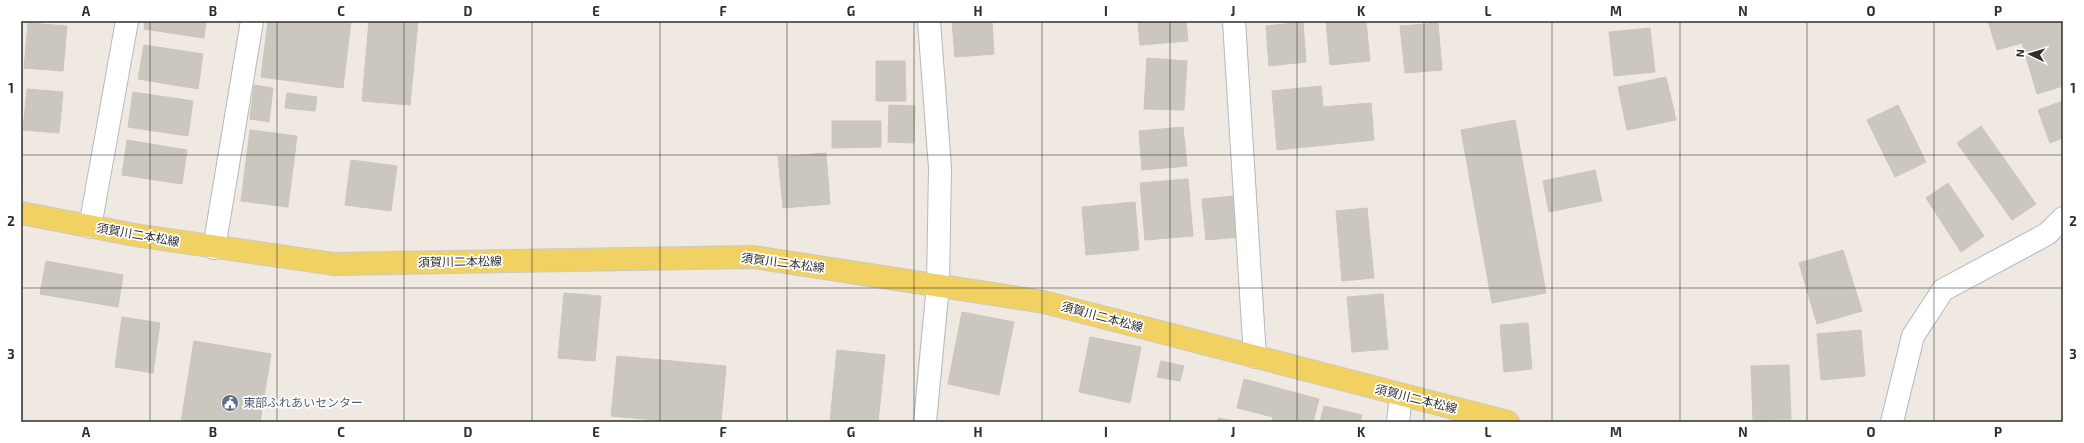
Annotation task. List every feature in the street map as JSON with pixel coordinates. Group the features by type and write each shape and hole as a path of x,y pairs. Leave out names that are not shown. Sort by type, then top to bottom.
{"main road":[{"name":"須賀川二本松線","path":"21,213 90,227 214,248 334,264 753,258 1044,302 1508,422"}],"street":[{"path":"90,227 127,21"},
{"path":"214,248 252,21"},
{"path":"925,422 938,285 940,168 929,21"},
{"path":"1234,21 1255,357"},
{"path":"1892,422 1913,336 1943,290 2047,234 2063,218"},
{"path":"1398,422 1402,395"}],"building":[{"path":"145,21 206,21 204,38 144,29"},
{"path":"268,21 351,21 343,88 261,77"},
{"path":"369,21 418,21 410,105 362,101"},
{"path":"952,21 992,21 994,54 955,57"},
{"path":"1138,21 1186,21 1188,41 1140,45"},
{"path":"1326,21 1366,21 1370,61 1330,65"},
{"path":"1988,21 2063,21 2063,86 2037,94 2022,43 1997,50"},
{"path":"1303,22 1306,62 1269,66 1266,26"},
{"path":"28,23 67,26 63,71 24,68"},
{"path":"1438,23 1442,70 1405,73 1400,26"},
{"path":"1650,28 1655,72 1614,76 1609,32"},
{"path":"144,45 203,54 198,89 138,79"},
{"path":"1147,58 1187,61 1184,110 1144,109"},
{"path":"876,61 905,61 906,101 876,101"},
{"path":"1666,77 1676,120 1627,130 1618,87"},
{"path":"254,85 273,88 269,122 250,119"},
{"path":"1321,86 1323,107 1371,103 1374,140 1277,150 1272,91"},
{"path":"27,89 63,92 59,133 23,130"},
{"path":"133,92 193,101 188,136 128,127"},
{"path":"287,93 317,97 315,111 285,108"},
{"path":"2063,101 2063,138 2050,143 2038,110"},
{"path":"889,105 915,106 914,143 888,142"},
{"path":"1898,105 1926,162 1895,177 1867,120"},
{"path":"1515,120 1546,293 1492,303 1461,130"},
{"path":"832,121 881,121 881,147 832,148"},
{"path":"1981,126 2036,204 2012,220 1957,143"},
{"path":"1183,127 1187,166 1142,170 1139,131"},
{"path":"250,130 297,136 288,207 241,201"},
{"path":"127,140 187,150 182,184 122,175"},
{"path":"826,153 830,204 783,208 778,157"},
{"path":"351,160 397,166 391,211 345,205"},
{"path":"1595,170 1602,201 1549,212 1543,181"},
{"path":"1188,179 1193,236 1145,240 1140,183"},
{"path":"1948,183 1984,236 1961,252 1926,198"},
{"path":"1235,196 1239,237 1206,240 1202,199"},
{"path":"1135,202 1139,250 1086,255 1082,207"},
{"path":"1367,208 1374,278 1342,281 1336,211"},
{"path":"1843,250 1862,311 1817,324 1799,263"},
{"path":"46,261 123,275 118,307 40,294"},
{"path":"564,293 601,296 595,361 558,358"},
{"path":"1383,294 1388,349 1352,352 1347,297"},
{"path":"962,312 1014,322 999,395 948,384"},
{"path":"122,317 160,323 153,373 115,367"},
{"path":"1528,323 1532,369 1504,372 1500,325"},
{"path":"1861,330 1865,376 1821,380 1817,334"},
{"path":"1090,337 1141,347 1130,403 1079,392"},
{"path":"194,341 271,354 260,422 181,422"},
{"path":"837,350 885,355 878,422 830,421"},
{"path":"617,356 726,366 721,422 677,422 611,416"},
{"path":"1161,361 1184,366 1180,381 1157,377"},
{"path":"1789,365 1791,419 1753,420 1751,366"},
{"path":"1244,379 1319,399 1313,422 1272,422 1273,417 1237,408"},
{"path":"1324,406 1362,415 1360,422 1320,422"},
{"path":"1218,418 1241,422 1217,422"}],"place":[{"name":"東部ふれあいセンター","path":"230,403"}]}
